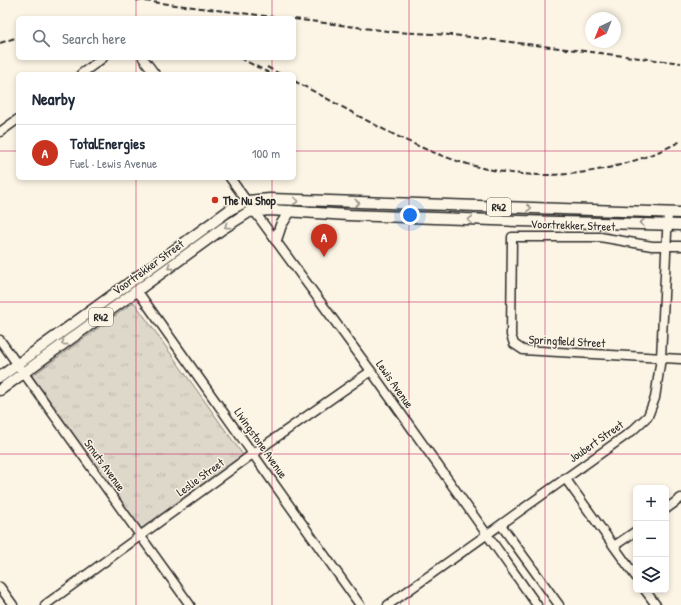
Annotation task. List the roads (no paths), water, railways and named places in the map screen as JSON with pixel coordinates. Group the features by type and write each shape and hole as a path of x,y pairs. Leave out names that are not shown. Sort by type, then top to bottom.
{"main road":[{"name":"R42","path":"247,201 270,199 681,212"},
{"name":"Voortrekker Street","path":"0,390 21,369 226,213 247,201"},
{"path":"495,207 495,220"},
{"name":"R42","path":"254,211 681,225"},
{"name":"Voortrekker Street","path":"0,377 21,369 139,292 228,225 244,214 254,211"},
{"path":"276,240 281,225 290,211"}],"street":[{"path":"84,72 100,60"},
{"path":"144,60 154,72"},
{"path":"0,132 16,120"},
{"name":"Lewis Avenue","path":"231,180 371,371 537,605"},
{"name":"Joubert Street","path":"388,605 501,525 564,478 632,431 648,416 654,405 661,358 668,212"},
{"name":"Voortrekker Street","path":"512,236 600,237 667,247 681,246"},
{"name":"Springfield Street","path":"512,236 511,335 516,347 530,351 681,359"},
{"name":"Livingstone Avenue","path":"139,292 360,605"},
{"name":"Smuts Avenue","path":"0,340 190,605"},
{"name":"Leslie Street","path":"45,605 254,453 371,371"},
{"path":"564,478 633,573"},
{"path":"669,507 681,498"},
{"path":"501,525 559,605"},
{"path":"614,546 633,533"},
{"path":"0,587 13,605"},
{"path":"647,593 656,605"}],"railway":[{"path":"136,0 266,16"},
{"path":"296,19 395,32 453,35 681,63"},
{"path":"0,43 16,38"},
{"path":"244,60 267,72"},
{"path":"267,67 276,72"},
{"path":"296,82 405,140 443,156 473,166 503,172 533,175 594,171 623,164 652,154 681,141"}],"place":[{"name":"The Nu Shop","path":"215,200"},
{"name":"TotalEnergies","path":"324,257"}]}
